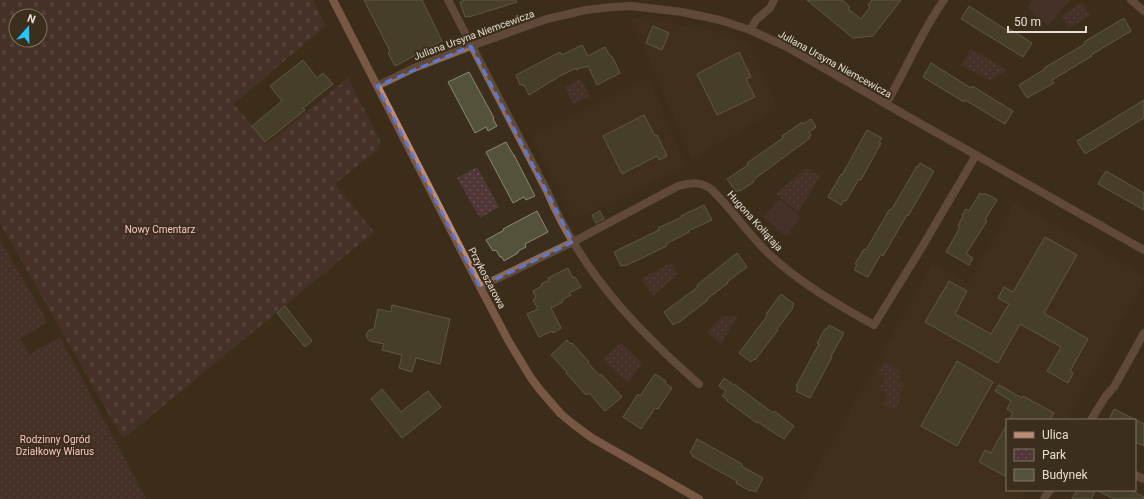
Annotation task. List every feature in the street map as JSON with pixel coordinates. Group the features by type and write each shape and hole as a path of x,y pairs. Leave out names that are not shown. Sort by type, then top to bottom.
{"street":[{"name":"Przykoszarowa","path":"333,0 480,287 508,340 531,378 561,414 582,431 607,447 699,499"},
{"path":"448,0 547,191 558,216 590,269 621,308 641,330 661,350 700,384"},
{"path":"750,30 756,20 770,8 774,0"},
{"path":"886,104 927,27 944,0"},
{"path":"1132,0 1144,11"},
{"name":"Juliana Ursyna Niemcewicza","path":"377,86 414,68 471,46 547,19 586,10 630,3 720,20 750,30 787,47 1144,250"},
{"name":"Hugona Kołłątaja","path":"480,287 573,242 678,186 690,183 701,184 706,185 717,195 752,236 781,264 816,290 874,324 922,247 976,155"},
{"path":"1092,419 1105,397 1114,387 1144,333"}],"highlighted area":[{"path":"471,46 573,242 480,287 377,86"}],"shaded area":[{"path":"631,18 658,21 714,31 749,44 778,108 692,159"},
{"path":"649,78 685,166 575,219 532,135"},
{"path":"1015,203 1144,276 1144,281 1067,419 1006,419 1006,491 1025,491 1021,499 801,499 933,263 968,284"}],"green space":[{"name":"Nowy Cmentarz","path":"0,0 313,0 325,26 234,104 267,144 348,78 380,140 379,148 335,184 374,232 123,439 0,223"},
{"path":"1033,0 1070,0 1048,26 1027,7"},
{"path":"1082,3 1090,15 1069,28 1061,16"},
{"path":"971,49 1007,70 989,81 961,65"},
{"path":"581,79 590,96 573,104 565,87"},
{"path":"477,167 499,207 480,218 457,178"},
{"path":"806,168 820,176 798,212 776,194"},
{"path":"779,199 801,217 786,236 763,217"},
{"name":"Rodzinny Ogród Działkowy Wiarus","path":"0,240 45,317 46,323 20,339 30,354 60,337 146,499 0,499"},
{"path":"671,263 678,274 653,296 641,279"},
{"path":"722,316 738,316 721,344 707,332"},
{"path":"621,343 642,363 628,383 603,360"},
{"path":"885,362 902,372 898,380 905,385 898,396 901,398 895,410 883,404 889,394 879,389 886,377 878,373"}],"building":[{"path":"364,0 422,0 442,41 395,66 388,53 390,51"},
{"path":"465,0 516,0 517,2 465,17 460,2"},
{"path":"807,0 842,0 850,7 848,9 861,19 870,7 868,5 872,0 901,0 873,36 853,38"},
{"path":"969,6 1008,31 1010,29 1032,43 1023,57 961,19"},
{"path":"1124,18 1131,31 1052,80 1054,83 1027,98 1019,85 1045,69 1044,68 1085,44 1084,42"},
{"path":"653,26 669,33 662,50 646,43"},
{"path":"582,45 588,56 605,47 610,56 612,56 620,73 597,85 588,66 576,70 576,68 529,95 524,85 520,85 516,75 560,52 562,55"},
{"path":"739,52 751,77 746,79 755,97 717,115 697,74"},
{"path":"303,60 317,78 323,73 333,84 303,108 305,110 265,142 252,126 282,101 270,86"},
{"path":"931,63 971,88 972,86 1013,111 1005,124 965,100 964,102 923,77"},
{"path":"469,72 497,126 488,131 486,127 475,133 448,82"},
{"path":"1144,100 1144,118 1085,154 1077,141"},
{"path":"644,115 655,136 657,135 667,156 659,160 657,156 622,174 603,136"},
{"path":"811,119 816,127 809,132 811,135 809,137 810,138 757,177 753,181 754,182 736,192 727,179 783,138 782,136 802,122 803,124"},
{"path":"867,130 882,138 879,142 881,143 861,180 859,179 846,201 844,200 841,205 828,197"},
{"path":"506,142 535,196 526,200 524,197 513,203 486,152"},
{"path":"920,163 934,171 908,216 907,215 883,256 881,254 868,277 854,270 857,265 855,264 864,249 866,250 889,210 893,207"},
{"path":"1106,171 1144,193 1144,210 1098,184"},
{"path":"980,193 991,196 997,200 985,220 987,221 966,254 973,258 969,265 946,252 960,227 958,226 963,216 962,215 966,209 969,211"},
{"path":"704,205 712,220 688,231 689,232 666,244 667,246 625,266 621,266 614,252 659,230 658,228"},
{"path":"537,211 548,232 525,244 526,247 504,261 496,250 493,251 486,240"},
{"path":"600,211 604,219 596,223 592,215"},
{"path":"1045,237 1077,255 1044,313 1088,339 1070,371 1073,373 1068,383 1047,371 1061,347 1020,324 998,363 925,322 949,281 967,291 955,314 991,334 1009,304 998,298 1004,287 1013,292"},
{"path":"737,253 747,267 727,282 728,283 707,299 708,300 678,323 677,322 673,325 664,312 698,287 697,285"},
{"path":"568,268 573,278 575,277 581,287 569,293 571,295 562,300 563,302 551,308 561,328 553,333 552,331 539,337 527,314 538,309 533,300 536,298 533,291 542,286 541,284 549,280 548,278"},
{"path":"781,294 794,304 792,307 793,308 755,360 754,359 751,362 739,353 767,316 766,314"},
{"path":"392,305 450,319 440,364 416,358 412,372 399,368 402,355 382,350 384,344 370,341 367,338 366,335 369,330 374,329 378,309 391,312"},
{"path":"285,306 312,341 305,347 277,313"},
{"path":"829,325 844,333 810,398 796,391 798,387 796,386 819,344 817,343"},
{"path":"567,340 571,344 572,343 599,375 601,374 622,397 605,411 589,393 586,395 551,355"},
{"path":"957,361 993,382 957,446 921,426"},
{"path":"655,374 666,381 665,383 672,388 658,409 655,408 641,429 623,417 638,394 640,396"},
{"path":"724,378 794,426 784,439 758,422 757,423 722,396 726,391 719,386"},
{"path":"999,385 1054,413 1051,419 1010,419 1013,413 1007,409 1011,401 995,391"},
{"path":"382,389 401,412 428,391 441,407 402,438 371,399"},
{"path":"1114,409 1134,419 1109,419"},
{"path":"1136,420 1144,424 1144,446 1136,442"},
{"path":"1006,426 1006,476 979,462 985,450 991,453"},
{"path":"697,439 742,464 741,466 763,478 756,492 750,491 736,483 737,481 692,456 693,455 690,453"},
{"path":"1076,491 1095,491 1091,499 1072,499"},
{"path":"1098,491 1132,491 1144,497 1144,499 1114,499"}]}
